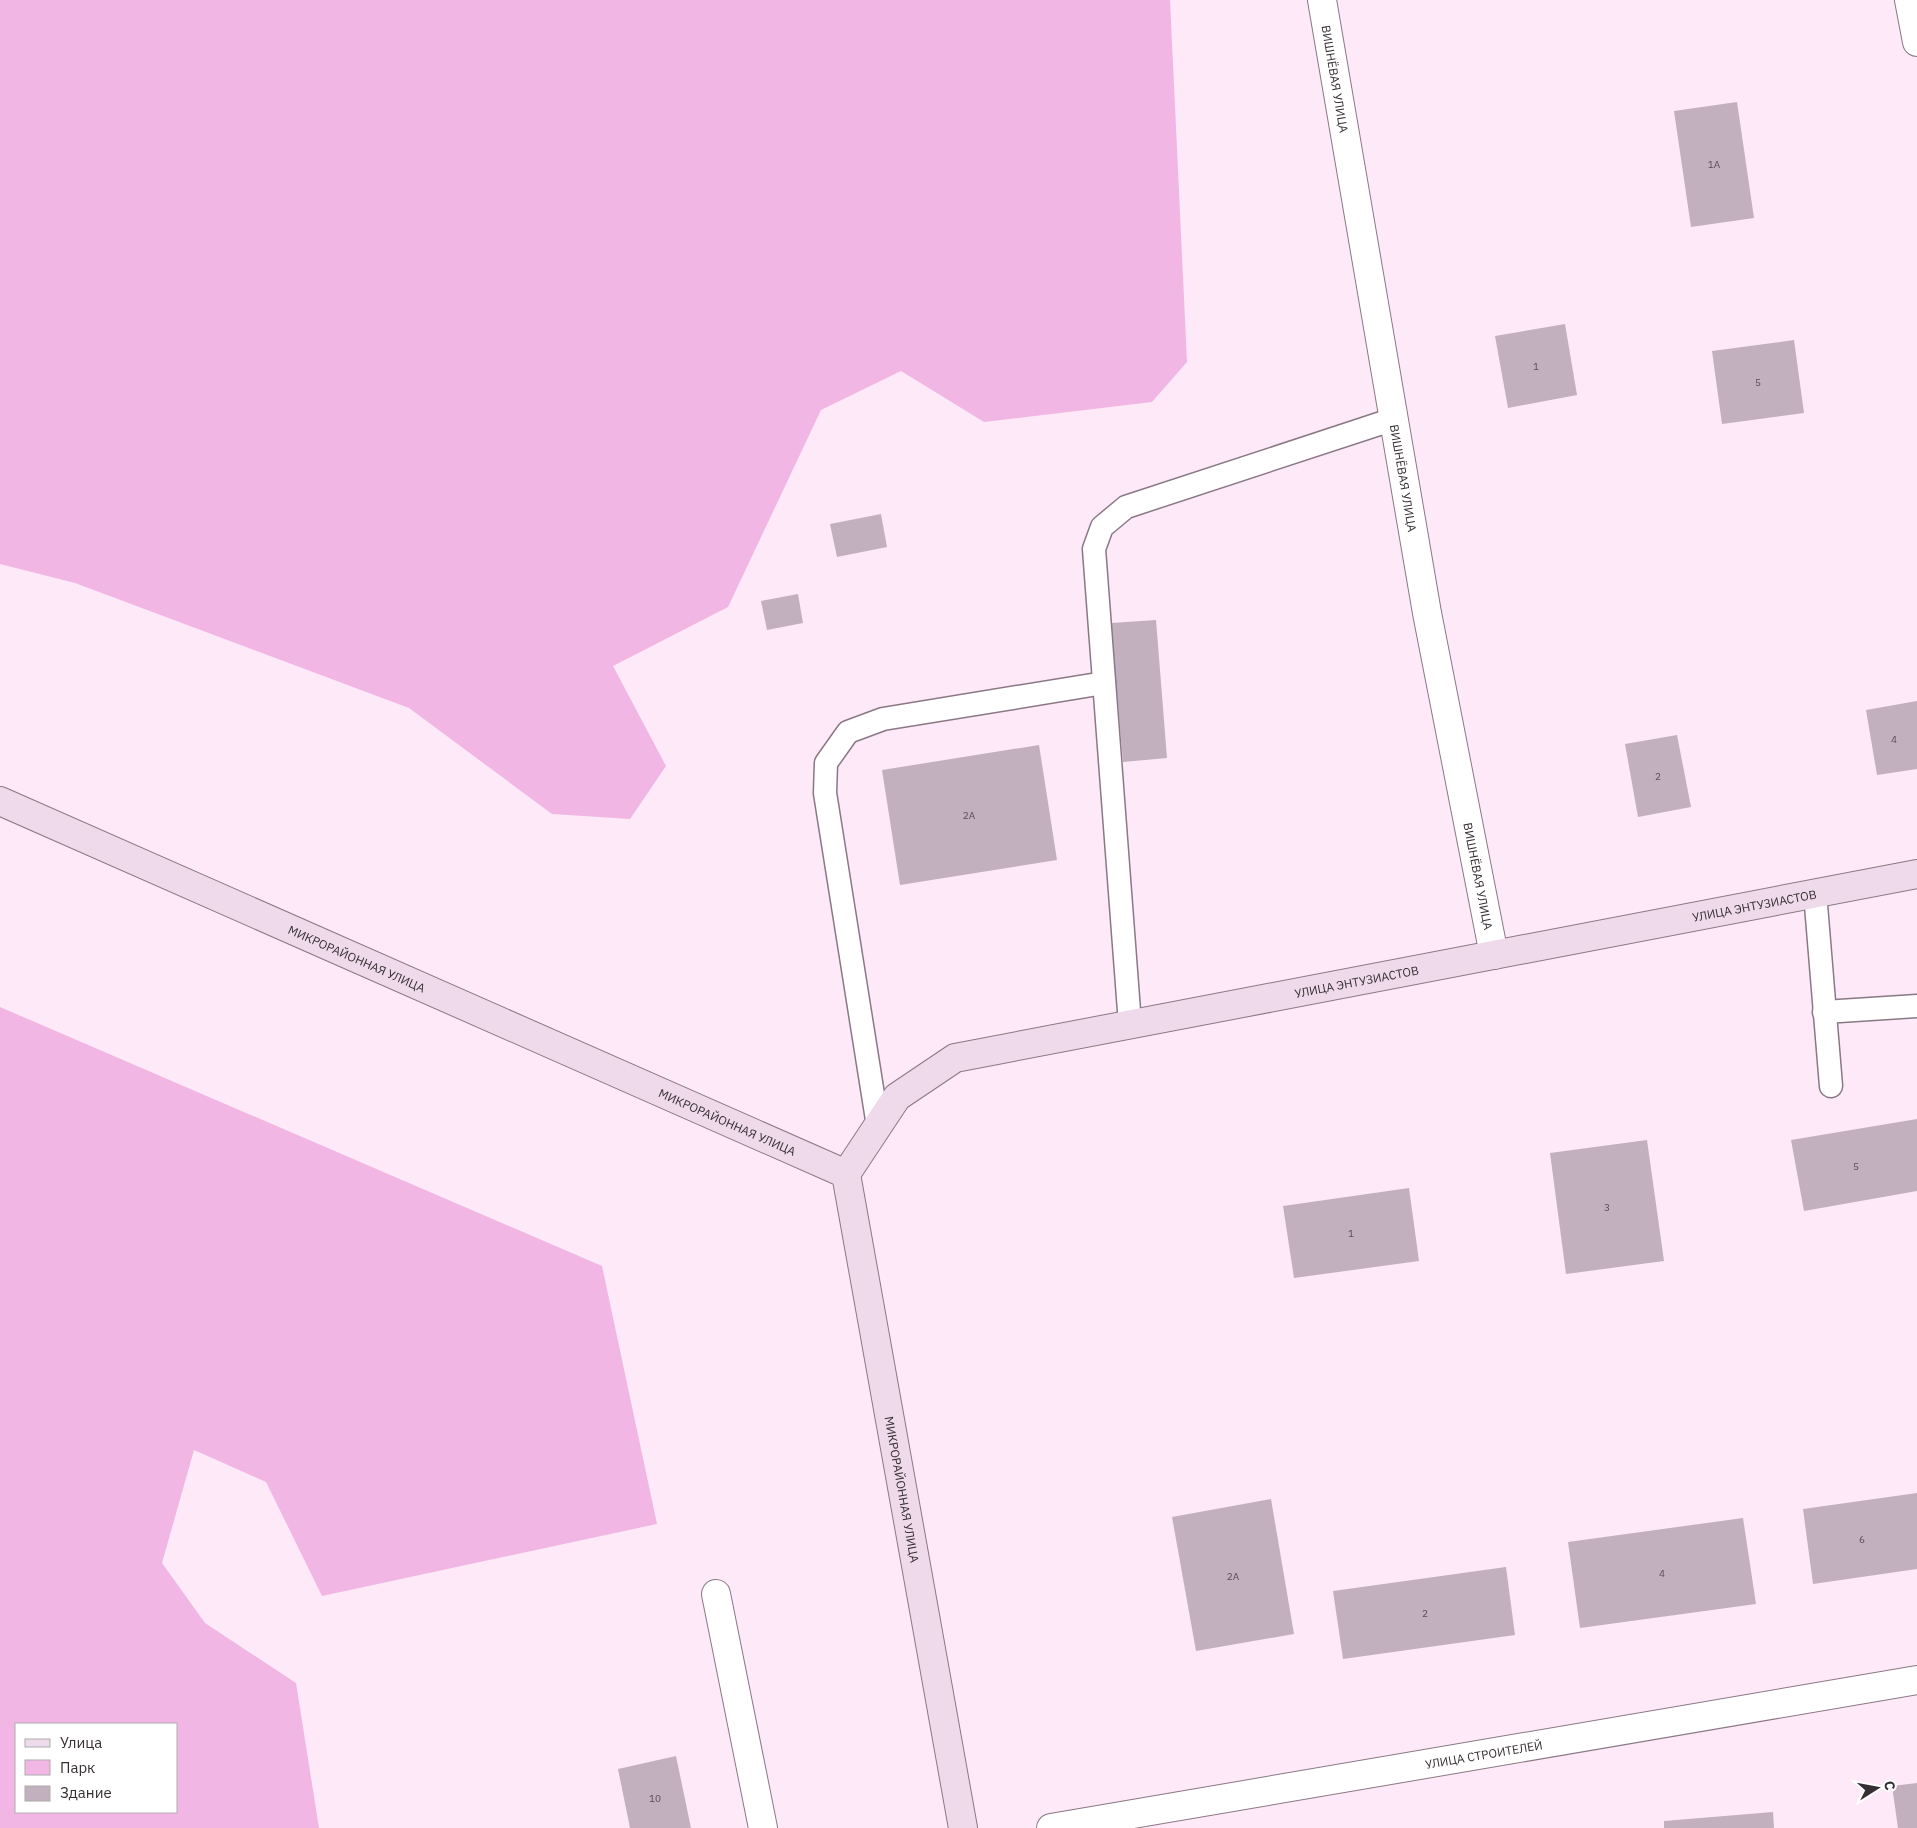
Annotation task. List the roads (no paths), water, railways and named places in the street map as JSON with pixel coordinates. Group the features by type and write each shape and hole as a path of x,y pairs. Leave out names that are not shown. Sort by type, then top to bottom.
{"street":[{"name":"ВИШНЁВАЯ УЛИЦА","path":"1322,0 1427,613 1494,955"},
{"path":"1909,0 1917,42"},
{"name":"МИКРОРАЙОННАЯ УЛИЦА","path":"0,801 846,1174 963,1828"},
{"name":"УЛИЦА ЭНТУЗИАСТОВ","path":"846,1174 897,1097 955,1058 1917,874"},
{"path":"716,1594 763,1828"},
{"name":"УЛИЦА СТРОИТЕЛЕЙ","path":"1051,1828 1917,1680"}],"lane":[{"path":"1130,1024 1094,549 1102,528 1126,507 1394,419"},
{"path":"878,1126 825,793 826,763 848,732 883,719 1104,683"},
{"path":"1815,893 1831,1086"},
{"path":"1824,1012 1917,1006"}]}
